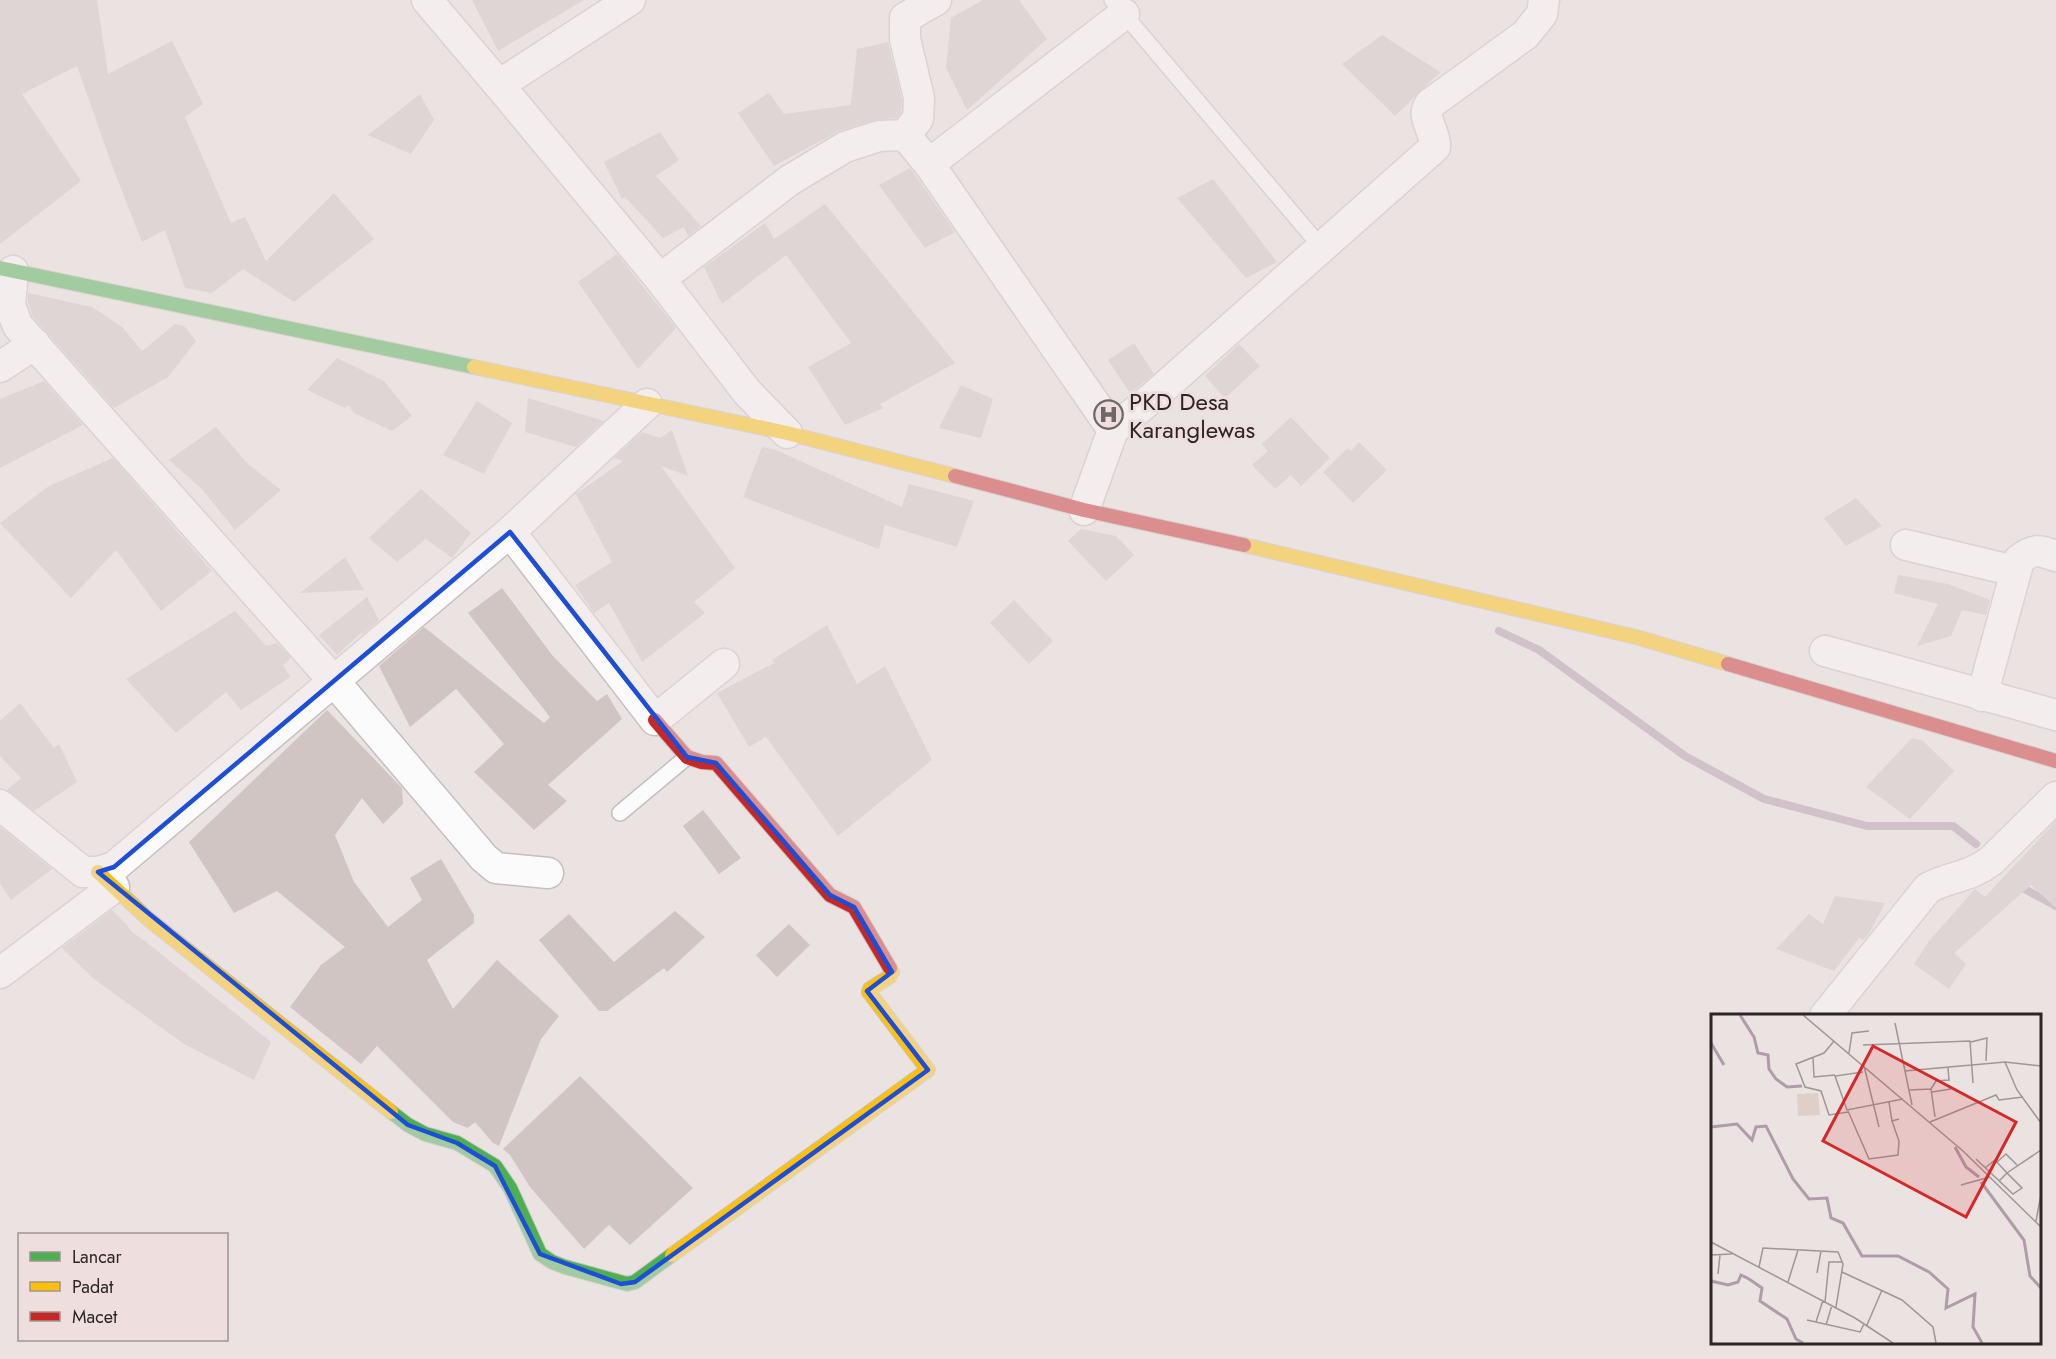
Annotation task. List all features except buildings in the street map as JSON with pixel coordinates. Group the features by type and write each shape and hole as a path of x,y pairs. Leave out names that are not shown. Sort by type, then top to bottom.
{"street":[{"path":"427,0 660,279 747,392 787,433"},
{"path":"499,85 630,0"},
{"path":"660,279 790,180 845,147 879,136 905,135 918,119 920,98 899,9 936,0"},
{"path":"1084,510 1113,430 1153,398 1434,147 1436,138 1426,114 1430,104 1526,35 1542,14 1544,0"},
{"path":"929,164 1118,7"},
{"path":"905,135 929,164 1113,430"},
{"path":"548,873 496,868 490,863 333,681 18,326 10,306 7,270 787,433 1084,510 1636,637 2056,761"},
{"path":"0,367 35,344"},
{"path":"0,973 106,879 114,867 510,532 647,404"},
{"path":"0,805 83,872 106,879 148,919 408,1125 425,1134 457,1143 495,1166 510,1188 540,1254 558,1264 621,1284 634,1282 928,1070 869,992 889,977 892,972 854,907 830,895 716,763 702,762 687,757 655,720 510,532"},
{"path":"1906,545 2014,571"},
{"path":"1982,696 2014,571 2019,560 2038,550 2056,556"},
{"path":"1825,651 2056,715"},
{"path":"655,720 724,664"},
{"path":"1827,1014 1928,888 1942,881 1960,878 1979,870 2056,797"}],"lane":[{"path":"1118,7 1321,247"},
{"path":"620,813 687,757"}],"highlighted area":[{"path":"510,532 687,757 716,763 830,895 854,907 892,972 867,991 928,1070 635,1282 621,1284 540,1254 495,1166 457,1143 408,1125 98,872 114,867"}],"waterway":[{"path":"1499,631 1539,650 1685,756 1764,799 1867,826 1953,826 1976,844"},
{"path":"2017,885 2056,906"}],"traffic: fast":[{"path":"0,268 474,367"},
{"path":"391,1112 425,1134 457,1143 495,1166 510,1188 540,1254 552,1262 627,1284 635,1282 672,1255"}],"traffic: slow":[{"path":"474,367 787,433 955,476"},
{"path":"1244,545 1636,637 1728,664"},
{"path":"98,872 148,919 391,1112"},
{"path":"672,1255 928,1070 869,992 889,977 892,972 890,968"}],"traffic: jam":[{"path":"955,476 1084,510 1244,545"},
{"path":"1728,664 2056,761"},
{"path":"655,720 687,757 702,762 716,763 830,895 854,907 890,968"}],"place":[{"name":"PKD Desa Karanglewas","path":"1108,415"}]}
